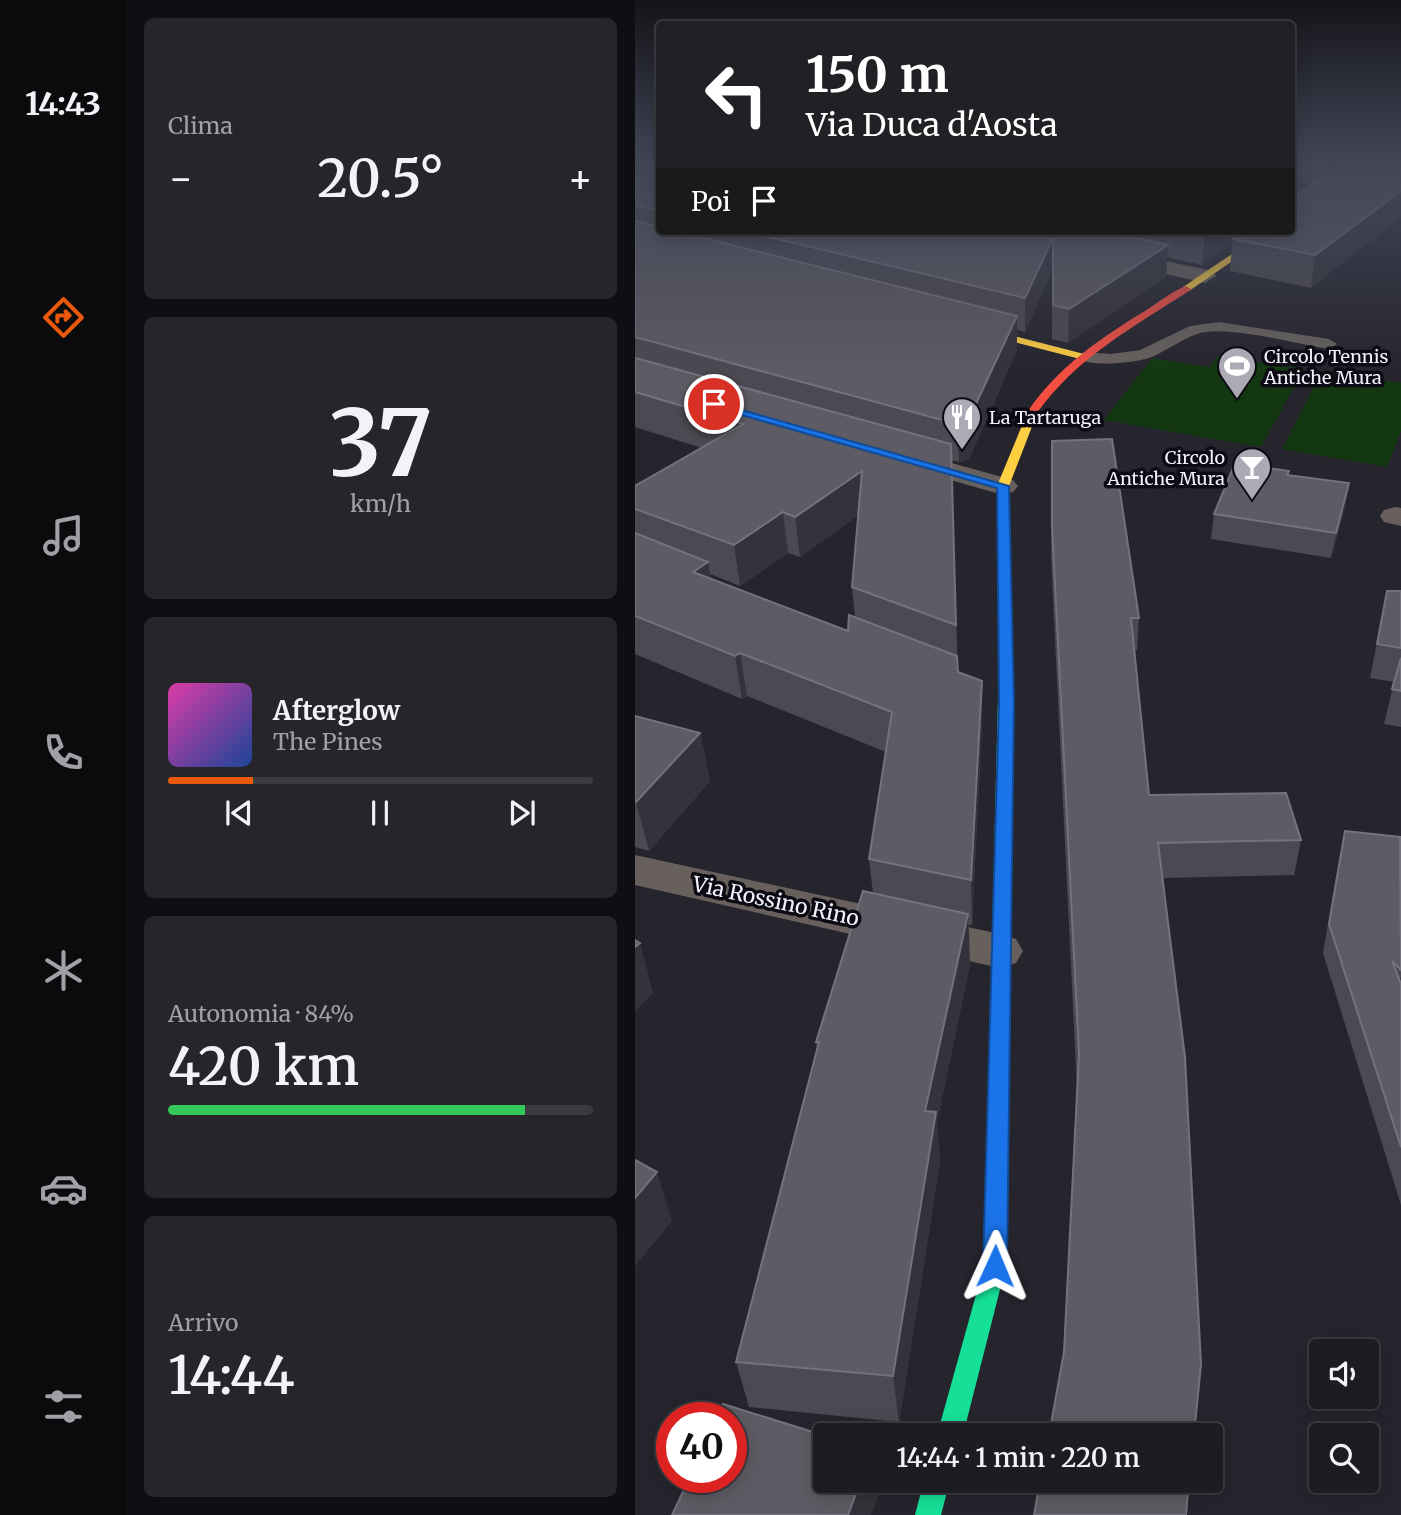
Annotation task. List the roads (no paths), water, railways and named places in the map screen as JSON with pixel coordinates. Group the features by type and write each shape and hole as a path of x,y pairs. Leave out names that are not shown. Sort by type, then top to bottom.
{"street":[{"path":"952,1423 995,1266 1007,702 1003,486 1028,418 1049,386 1084,357 1266,235"},
{"path":"1099,253 1205,276"},
{"path":"944,321 1084,357"},
{"path":"871,448 1003,486"},
{"path":"989,695 1007,702"},
{"name":"Via Rossino Rino","path":"635,870 1000,951"},
{"path":"928,1515 934,1493"}],"lane":[{"path":"1084,357 1111,359 1144,354 1195,329 1219,326 1329,344"}],"place":[{"name":"Circolo Tennis Antiche Mura","path":"1237,400"},
{"name":"La Tartaruga","path":"962,451"},
{"name":"Circolo Antiche Mura","path":"1252,501"}]}
